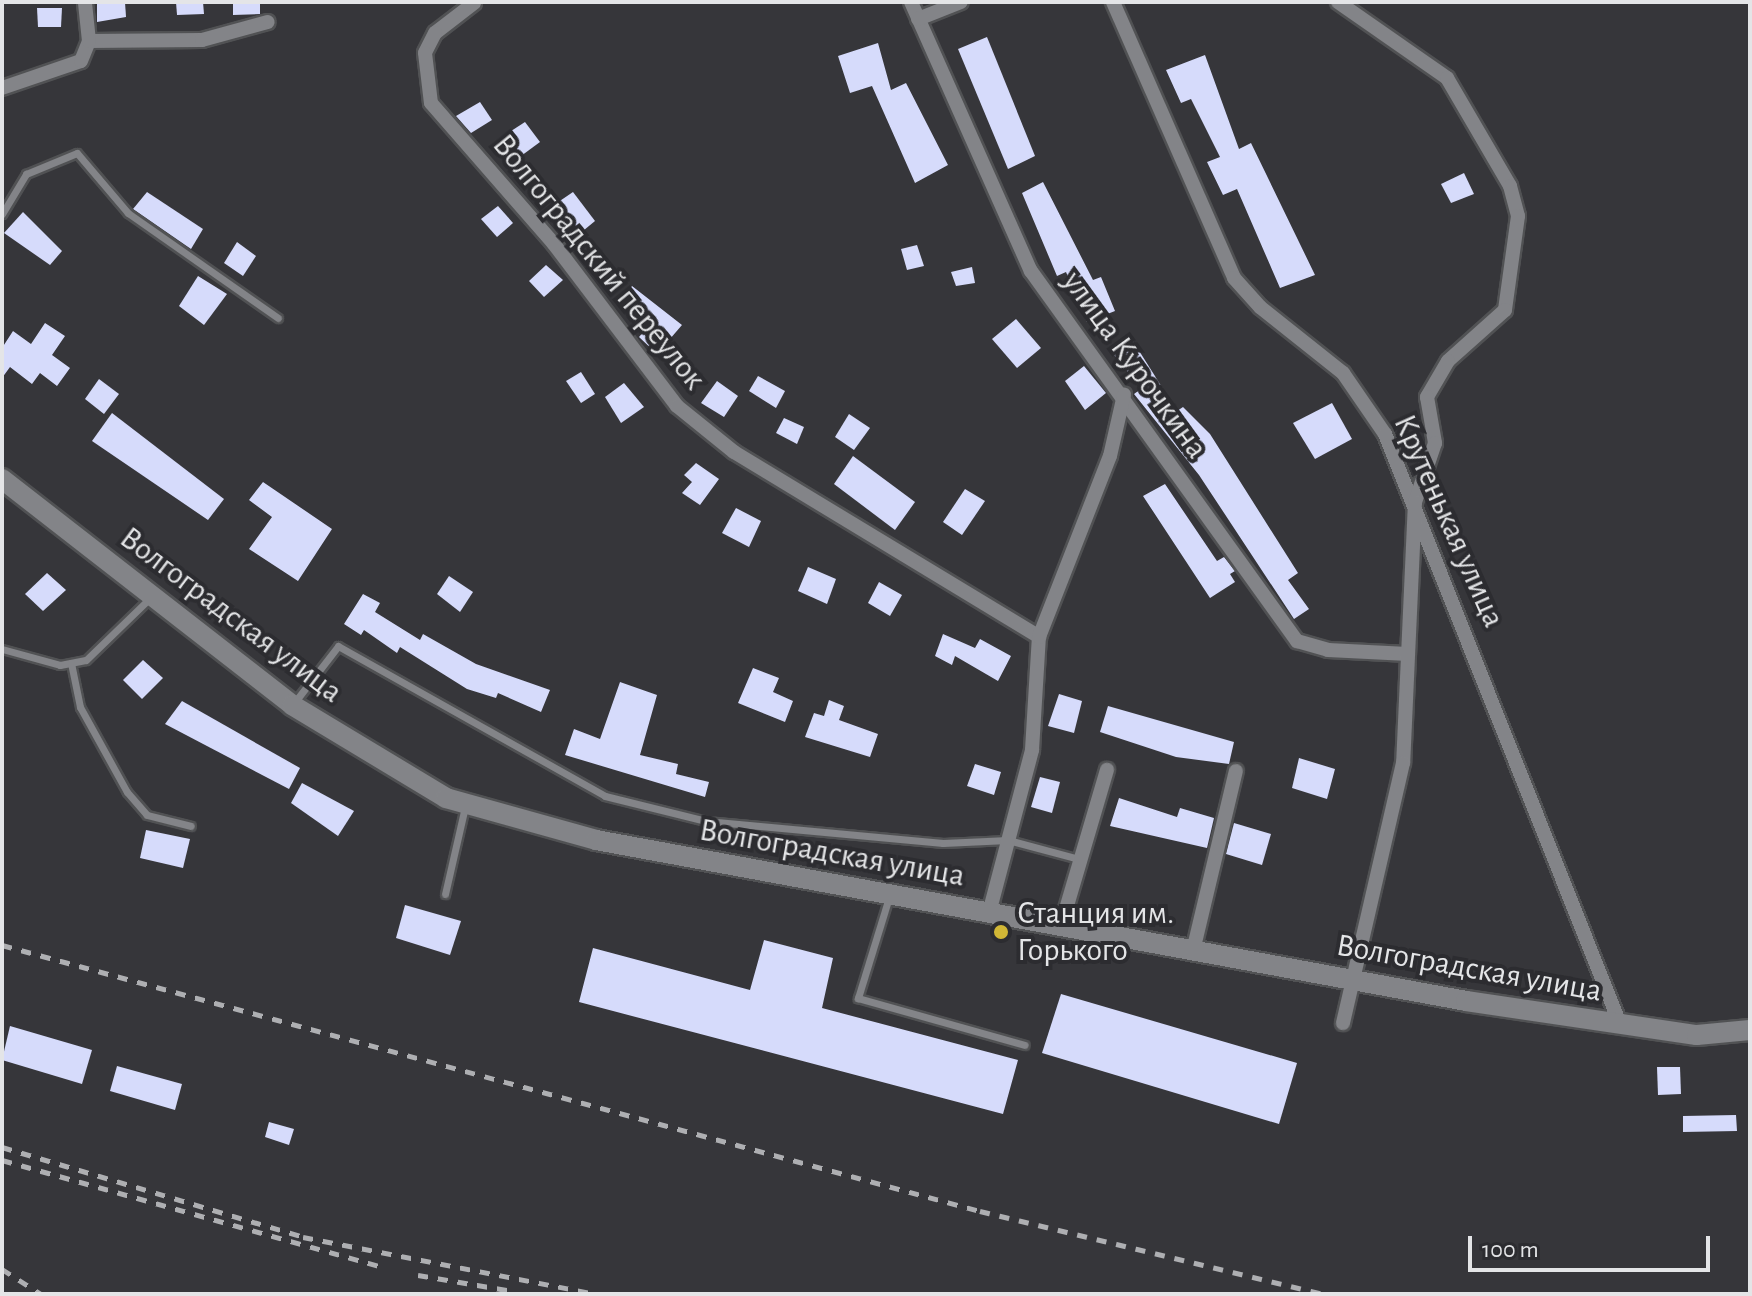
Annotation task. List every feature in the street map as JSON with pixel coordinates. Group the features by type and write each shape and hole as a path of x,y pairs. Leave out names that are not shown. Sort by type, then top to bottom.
{"main road":[{"name":"Волгоградская улица","path":"2,479 292,705 446,798 596,840 1353,980 1697,1035 1750,1030"}],"street":[{"path":"2,88 81,61 89,41 85,2"},
{"name":"улица Курочкина","path":"911,2 1031,271 1124,395 1297,641 1328,650 1408,654"},
{"path":"918,19 961,2"},
{"name":"Крутенькая улица","path":"1113,2 1234,278 1260,307 1343,373 1385,434 1415,502 1620,1024"},
{"path":"1338,2 1447,78 1510,186 1518,216 1505,310 1448,361 1427,397 1435,443 1415,502 1403,763 1343,1023"},
{"name":"Волгоградский переулок","path":"474,3 435,33 425,53 431,103 554,244 677,406 734,452 1039,637"},
{"path":"89,41 202,40 268,22"},
{"path":"989,913 1032,750 1039,637 1110,456 1124,395"},
{"path":"1061,926 1107,770"},
{"path":"1193,951 1236,771"}],"lane":[{"path":"2,214 26,174 77,153 128,213 278,318"},
{"path":"2,649 71,663 86,660 153,594"},
{"path":"292,705 338,646 605,796 706,821 943,843 1008,840 1079,859"},
{"path":"71,663 80,707 127,792 147,815 191,826"},
{"path":"445,894 466,804"},
{"path":"890,895 858,998 1025,1045"}],"building":[{"path":"97,2 125,2 126,17 97,22"},
{"path":"176,2 203,2 204,14 177,15"},
{"path":"233,2 260,2 260,14 233,15"},
{"path":"37,8 62,8 61,27 38,27"},
{"path":"987,37 1035,156 1008,169 958,49"},
{"path":"878,43 891,90 906,83 948,165 915,183 872,86 850,93 838,56"},
{"path":"1205,55 1239,149 1251,143 1315,275 1280,288 1237,189 1223,195 1207,162 1220,157 1191,99 1181,103 1166,70"},
{"path":"480,102 492,120 471,133 456,116"},
{"path":"525,122 540,142 521,156 505,135"},
{"path":"1464,173 1474,194 1451,203 1441,184"},
{"path":"1043,182 1093,280 1101,277 1115,311 1087,322 1066,272 1057,276 1022,193"},
{"path":"147,192 203,229 191,249 133,209"},
{"path":"573,192 595,221 572,240 548,209"},
{"path":"498,206 513,223 497,237 481,219"},
{"path":"23,212 62,251 50,265 4,233"},
{"path":"237,242 256,256 243,276 224,263"},
{"path":"917,245 924,266 907,270 901,249"},
{"path":"546,265 563,280 544,297 529,281"},
{"path":"972,267 975,283 956,286 951,272"},
{"path":"198,276 227,294 204,325 179,306"},
{"path":"632,286 682,325 657,354 639,337 646,329 619,305"},
{"path":"1016,319 1041,348 1017,368 992,339"},
{"path":"45,323 65,336 52,355 70,368 57,386 40,373 32,384 10,367 2,378 2,348 13,331 31,344"},
{"path":"1131,338 1177,411 1183,407 1210,434 1298,573 1288,580 1309,609 1294,619 1199,475 1134,394 1141,389 1111,351"},
{"path":"1084,366 1106,393 1085,410 1065,381"},
{"path":"581,372 595,394 581,403 566,381"},
{"path":"758,376 785,391 776,408 749,391"},
{"path":"99,379 119,394 104,414 85,399"},
{"path":"717,381 738,396 724,417 701,403"},
{"path":"624,383 644,407 621,423 605,397"},
{"path":"1332,403 1352,439 1315,459 1293,423"},
{"path":"112,413 224,499 208,520 92,441"},
{"path":"849,414 870,428 854,450 835,437"},
{"path":"784,418 804,427 797,444 776,433"},
{"path":"853,456 915,502 895,530 834,484"},
{"path":"696,463 719,479 700,505 682,493 692,482 684,475"},
{"path":"263,482 332,529 298,581 249,549 272,517 249,500"},
{"path":"1165,484 1217,561 1224,557 1235,571 1230,574 1235,582 1210,598 1143,496"},
{"path":"965,489 985,501 962,535 943,522"},
{"path":"736,508 761,521 749,547 722,533"},
{"path":"808,567 836,579 827,604 798,591"},
{"path":"47,573 66,590 43,611 25,594"},
{"path":"449,576 473,592 460,612 437,594"},
{"path":"879,582 902,595 890,616 868,603"},
{"path":"363,594 380,603 375,612 420,640 423,634 476,664 550,690 541,712 498,693 496,698 467,689 400,647 397,653 364,630 361,635 344,624"},
{"path":"943,634 975,648 980,639 1011,656 998,681 955,656 952,665 935,656"},
{"path":"143,660 163,678 142,699 123,680"},
{"path":"753,668 779,678 773,692 793,701 785,722 738,703"},
{"path":"620,682 657,695 640,755 678,764 676,774 709,782 705,797 565,755 574,729 600,739"},
{"path":"1059,694 1082,701 1074,733 1048,726"},
{"path":"829,700 844,706 839,720 878,734 870,757 805,737 814,713 824,716"},
{"path":"182,701 300,768 289,789 165,724"},
{"path":"1108,706 1234,742 1229,764 1176,757 1100,732"},
{"path":"1299,758 1335,769 1327,799 1292,788"},
{"path":"975,764 1001,772 994,795 967,786"},
{"path":"1040,777 1060,782 1052,813 1031,807"},
{"path":"302,783 354,811 338,836 291,803"},
{"path":"1119,798 1177,817 1180,808 1214,818 1207,848 1110,826"},
{"path":"1234,823 1271,834 1262,865 1226,854"},
{"path":"146,830 190,839 183,868 140,858"},
{"path":"405,905 461,921 450,955 396,938"},
{"path":"764,940 833,958 822,1008 1018,1060 1003,1114 579,1002 593,948 750,990"},
{"path":"1061,994 1297,1063 1279,1124 1042,1053"},
{"path":"10,1026 92,1050 82,1084 2,1060"},
{"path":"117,1066 182,1084 175,1110 110,1091"},
{"path":"1657,1067 1680,1067 1681,1094 1658,1095"},
{"path":"1736,1115 1737,1131 1683,1132 1683,1116"},
{"path":"269,1122 294,1129 289,1145 265,1137"}],"railway":[{"path":"2,945 980,1211 1323,1294"},
{"path":"2,1147 303,1237 596,1294"},
{"path":"2,1160 383,1267"},
{"path":"2,1269 41,1294"},
{"path":"418,1275 513,1291"}],"place":[{"name":"Станция им. Горького","path":"1001,932"}]}
